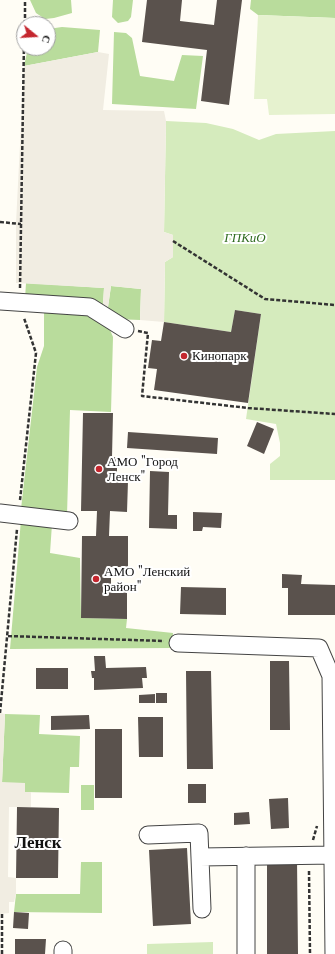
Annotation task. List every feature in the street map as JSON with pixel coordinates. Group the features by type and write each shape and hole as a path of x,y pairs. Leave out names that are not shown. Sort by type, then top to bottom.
{"street":[{"path":"0,301 90,307 125,328"},
{"path":"0,513 68,521"},
{"path":"178,643 319,648 333,676 334,954"},
{"path":"148,835 199,833 202,909"},
{"path":"200,857 308,855 334,846"},
{"path":"246,856 246,954"}],"path":[{"path":"25,16 26,0"},
{"path":"0,713 18,516 36,353 20,303 24,56"},
{"path":"0,222 21,224"},
{"path":"173,241 265,299 335,305"},
{"path":"125,328 148,333 142,396 248,408 335,414"},
{"path":"8,636 178,643"},
{"path":"310,954 308,855 318,820"},
{"path":"2,914 2,954"}],"green space":[{"path":"30,0 71,0 72,13 56,17 56,16 40,16 36,13"},
{"path":"113,0 133,0 131,17 128,21 118,23 112,17"},
{"path":"251,0 335,0 335,18 258,15 250,9"},
{"path":"258,15 335,18 335,114 269,115 267,99 254,99"},
{"path":"56,28 100,30 98,52 24,66 26,56 56,56"},
{"path":"114,32 126,33 132,38 140,76 174,81 182,55 203,56 196,109 112,104"},
{"name":"ГПКиО","path":"166,121 206,123 233,129 259,140 276,134 335,131 335,480 270,480 270,464 280,456 280,443 276,424 246,419 261,314 235,310 231,332 164,322 165,262 173,257 173,235 164,232"},
{"path":"26,283 104,288 103,304 25,299"},
{"path":"111,286 141,289 140,320 115,319 108,307"},
{"path":"44,309 87,309 108,325 113,337 111,412 70,410 67,515 21,509 37,367 44,346"},
{"path":"21,520 52,524 50,553 80,558 81,618 127,619 126,628 173,633 172,648 10,649"},
{"path":"5,714 40,715 39,734 80,736 79,767 70,767 69,793 25,792 2,783"},
{"path":"81,785 94,785 94,810 81,810"},
{"path":"81,862 102,862 102,913 14,912 16,894 80,894"},
{"path":"213,942 213,954 147,954 147,944"}],"shaded area":[{"path":"98,52 109,54 103,110 164,111 166,121 164,232 173,235 173,257 165,262 164,322 140,320 141,289 111,286 108,307 103,304 104,288 16,283 16,223 24,66"},
{"path":"0,713 5,714 2,782 25,783 25,792 31,792 31,807 9,807 8,877 16,878 16,894 14,902 9,902 9,913 0,914"}],"building":[{"path":"147,0 182,0 180,21 214,25 217,0 242,0 229,105 201,101 207,50 142,42"},
{"path":"235,310 261,314 248,403 154,390 157,369 148,368 152,340 161,341 164,322 231,332"},
{"path":"83,413 113,413 112,457 117,457 117,481 128,481 127,512 110,511 109,536 128,536 128,567 111,567 111,591 127,591 127,619 81,618 82,536 96,536 97,511 81,511"},
{"path":"257,422 274,429 264,454 247,446"},
{"path":"128,432 218,438 217,454 127,448"},
{"path":"150,471 169,472 168,515 177,515 177,529 149,528"},
{"path":"193,512 222,513 221,528 203,527 202,531 193,531"},
{"path":"282,574 302,575 301,584 335,585 335,615 288,615 288,588 282,588"},
{"path":"181,587 226,588 226,615 180,614"},
{"path":"94,656 105,656 106,668 146,667 147,678 142,678 143,688 94,690 94,678 92,678 91,671 95,671"},
{"path":"270,661 289,661 290,730 270,730"},
{"path":"36,668 68,668 68,689 36,689"},
{"path":"186,671 211,671 213,769 187,769"},
{"path":"156,693 167,693 167,703 156,703"},
{"path":"155,694 155,703 139,703 139,695"},
{"path":"89,715 90,729 51,730 51,716"},
{"path":"138,717 163,717 163,757 139,757"},
{"path":"95,729 122,729 122,798 95,798"},
{"path":"188,784 206,784 206,803 188,803"},
{"path":"288,798 289,828 271,829 269,799"},
{"path":"17,807 59,808 58,878 16,878"},
{"path":"249,812 250,824 234,825 234,813"},
{"path":"187,848 191,924 153,926 149,850"},
{"path":"297,859 298,954 267,954 267,860"},
{"path":"14,912 29,913 28,929 13,928"},
{"path":"15,939 46,939 45,954 15,954"}],"place":[{"name":"Кинопарк","path":"184,356"},
{"name":"АМО \"Город Ленск\"","path":"99,469"},
{"name":"АМО \"Ленский район\"","path":"96,579"}],"district":[{"name":"Ленск","path":"38,843"}]}
